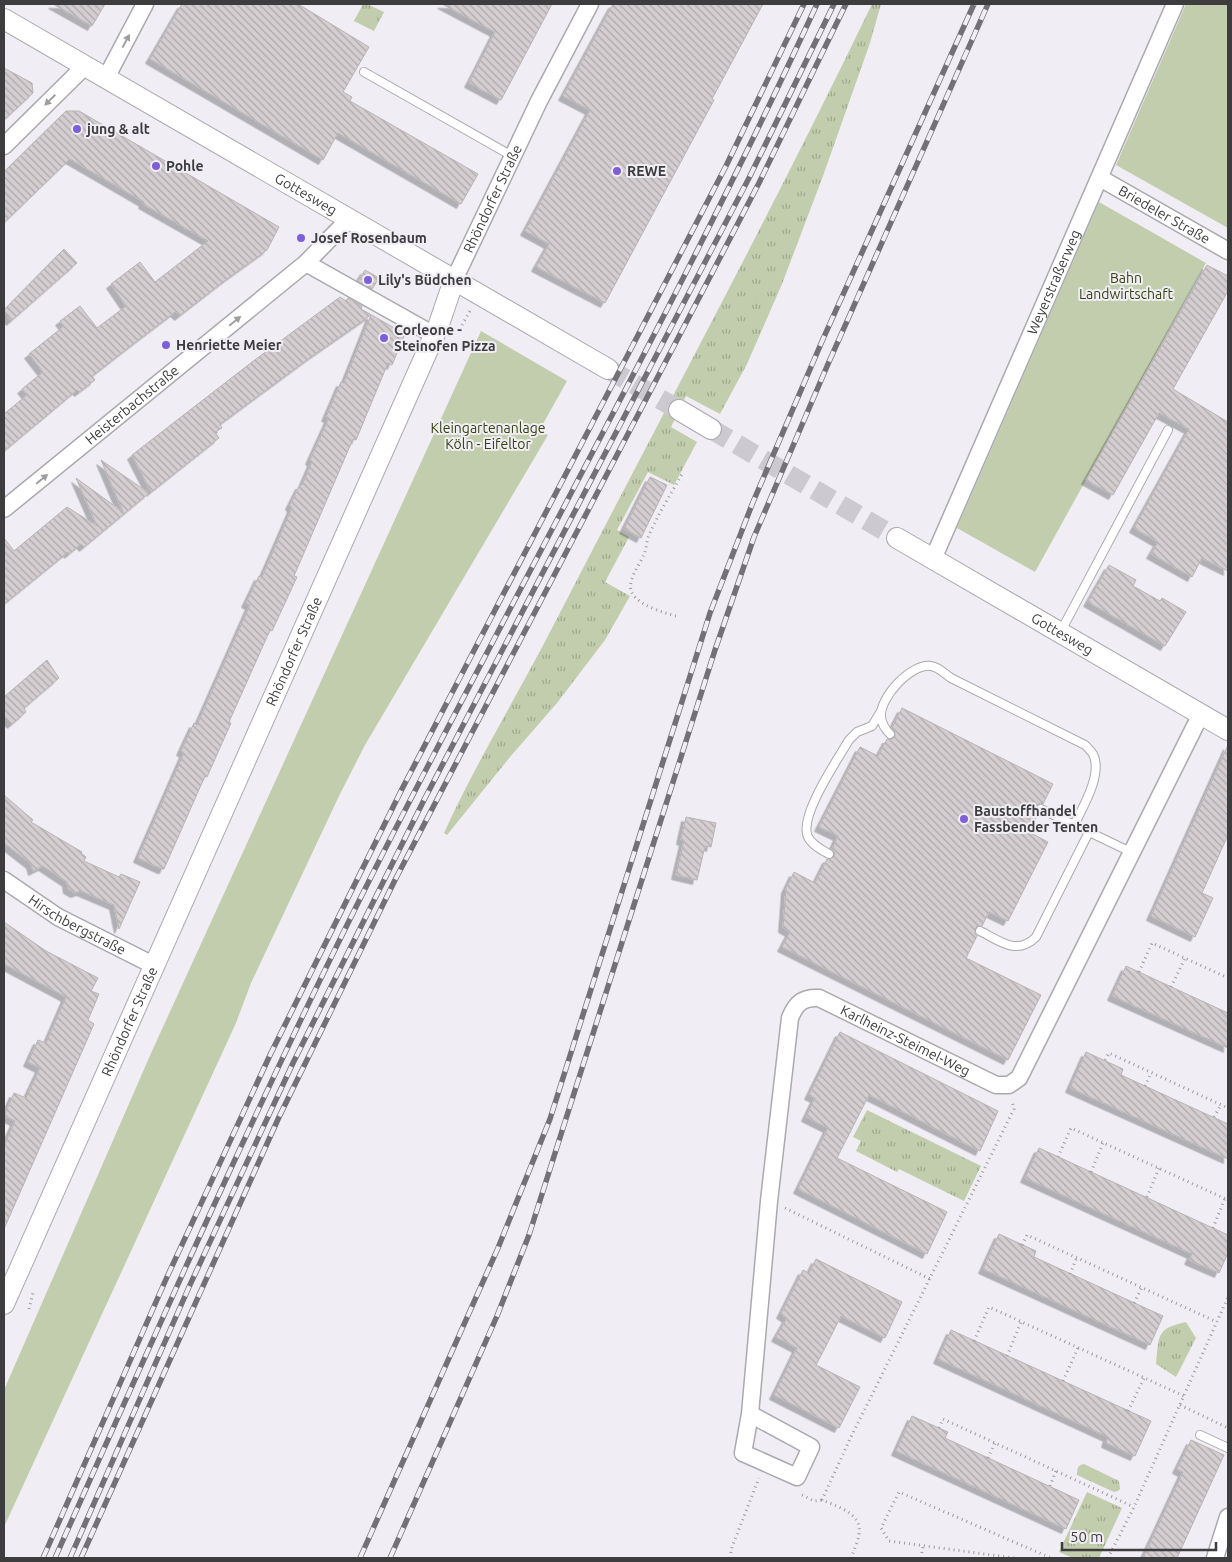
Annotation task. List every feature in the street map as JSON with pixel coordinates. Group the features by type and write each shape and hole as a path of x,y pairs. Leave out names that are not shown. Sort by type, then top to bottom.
{"street":[{"path":"106,78 145,4"},
{"name":"Rhöndorfer Straße","path":"4,1304 434,336 454,280 539,101 590,4"},
{"name":"Weyerstraßerweg","path":"933,559 1175,4"},
{"name":"Gottesweg","path":"4,19 608,369"},
{"path":"4,146 85,66"},
{"name":"Briedeler Straße","path":"1100,178 1228,251"},
{"name":"Heisterbachstraße","path":"4,510 306,263 349,219"},
{"path":"306,263 434,336"},
{"path":"679,410 711,429"},
{"name":"Gottesweg","path":"897,538 1228,730"},
{"path":"1008,1085 1019,1078 1201,714"},
{"name":"Hirschbergstraße","path":"4,880 58,917 155,966"},
{"name":"Karlheinz-Steimel-Weg","path":"750,1414 811,1447 797,1477 765,1464 743,1452 750,1414 769,1200 790,1018 799,1002 808,997 819,998 996,1085 1008,1085"},
{"path":"1216,1558 1228,1520"}],"lane":[{"path":"364,72 512,156"},
{"path":"1060,633 1168,430"},
{"path":"829,854 814,844 808,837 806,826 810,809 849,740 857,732 872,726 889,694 905,676 924,666 936,667 951,678 1085,745 1093,753 1096,765 1094,779 1074,826"},
{"path":"881,711 883,727 890,734"},
{"path":"1041,809 1133,853"},
{"path":"980,932 1015,948 1028,944 1036,937 1089,832"},
{"path":"1200,1435 1228,1448"}],"path":[{"path":"676,616 662,613 637,599 632,594 631,584 635,571 645,552 649,534 682,474"},
{"path":"1139,972 1152,943 1228,978"},
{"path":"1171,987 1185,958"},
{"path":"1105,1060 1108,1052 1228,1108"},
{"path":"1145,1086 1152,1073"},
{"path":"851,1558 860,1529 857,1521 848,1512 822,1500 849,1441 1014,1110 1008,1085"},
{"path":"1214,1117 1221,1105"},
{"path":"1058,1157 1071,1128 1227,1199 1213,1228"},
{"path":"1091,1172 1103,1143"},
{"path":"1147,1198 1159,1168"},
{"path":"769,1200 930,1279"},
{"path":"1022,1244 1027,1235 1217,1322"},
{"path":"1070,1274 1077,1258"},
{"path":"1134,1303 1142,1287"},
{"path":"1108,1558 1134,1507 1228,1297"},
{"path":"974,1341 989,1307 1184,1396"},
{"path":"1007,1356 1021,1322"},
{"path":"1063,1381 1078,1348"},
{"path":"1128,1411 1144,1378"},
{"path":"1180,1405 1228,1428"},
{"path":"939,1428 943,1419 1134,1507"},
{"path":"988,1458 995,1443"},
{"path":"730,1558 732,1547 765,1464"},
{"path":"1050,1486 1056,1471"},
{"path":"1014,1558 990,1557 889,1541 881,1528 899,1492 1051,1558"},
{"path":"921,1558 923,1546"}],"green space":[{"path":"363,4 384,12 374,31 354,21"},
{"path":"872,4 881,4 870,43 782,284 747,364 720,414 686,396 671,427 697,442 674,485 648,472 617,530 629,537 605,582 630,596 605,640 557,703 510,757 447,835 444,833 469,783 713,320"},
{"path":"1186,4 1228,4 1228,228 1116,165"},
{"name":"Bahn Landwirtschaft","path":"1099,202 1206,263 1035,572 957,528"},
{"name":"Kleingartenanlage Köln - Eifeltor","path":"481,331 567,381 539,431 548,435 365,745 339,796 251,983 236,1023 4,1527 4,1390 152,1051"},
{"path":"867,1110 981,1166 964,1201 899,1169 897,1172 856,1151 861,1141 853,1137"},
{"path":"1186,1322 1196,1338 1176,1377 1156,1364 1159,1340 1164,1331 1169,1327"},
{"path":"1084,1464 1119,1481 1120,1489 1114,1492 1077,1475 1077,1470"},
{"path":"1087,1492 1122,1508 1099,1558 1073,1558 1059,1552"}],"building":[{"path":"53,4 105,4 92,26"},
{"path":"182,4 298,4 369,47 343,92 352,97 350,101 478,174 461,204 338,133 323,160 150,59"},
{"path":"442,4 552,4 501,100 469,83 495,32"},
{"name":"REWE","path":"613,4 763,4 712,99 714,100 605,303 536,267 549,244 525,231 590,110 563,96"},
{"path":"4,68 32,83 33,93 4,120"},
{"path":"66,111 79,111 279,227 267,250 179,316 175,312 133,344 92,376 95,380 79,392 77,390 4,451 4,414 27,395 22,389 43,372 29,354 64,326 60,321 80,306 97,328 126,306 111,284 140,262 155,282 208,241 70,159 4,223 4,172"},
{"path":"64,249 77,263 11,321 4,310"},
{"path":"1207,265 1228,276 1228,291 1173,389 1228,422 1228,571 1202,558 1192,577 1151,554 1158,542 1134,528 1189,429 1159,413 1113,495 1086,480"},
{"name":"Lily's Büdchen","path":"365,270 379,278 372,289 358,281"},
{"path":"340,297 346,301 348,298 362,306 361,309 405,334 392,365 388,363 356,440 353,439 294,576 297,577 272,631 270,630 207,777 205,776 164,869 162,869 138,858 184,753 181,751 194,723 197,725 250,605 246,603 259,576 262,577 292,508 290,505 300,485 302,485 312,462 310,460 329,418 326,417 341,382 344,383 371,315 220,424 222,428 215,432 219,438 151,492 132,455"},
{"path":"101,460 149,493 84,547 81,544 69,554 68,552 4,604 4,538 14,551 67,507 97,526 76,478 123,512"},
{"path":"650,477 667,485 641,538 624,529"},
{"path":"1109,565 1136,580 1133,586 1160,601 1162,598 1186,612 1165,646 1088,602"},
{"path":"47,660 59,678 24,708 26,712 12,724 4,716 4,697"},
{"path":"902,708 1053,784 1043,804 1040,803 1036,806 1035,810 1038,814 1029,832 1048,842 1008,921 989,912 982,926 977,926 975,929 977,936 966,958 1041,995 1008,1060 782,947 790,932 783,928 786,889 794,872 815,883 827,859 834,857 835,853 832,849 838,836 819,827 860,747 878,756 887,739 892,739 895,736 892,728"},
{"path":"1228,745 1228,835 1202,893 1213,898 1195,937 1151,916"},
{"path":"4,795 33,820 31,822 82,852 86,857 84,861 119,877 121,874 140,882 119,929 114,905 81,891 75,893 68,889 67,882 43,866 33,871 31,864 4,843"},
{"path":"686,817 716,823 711,847 705,846 697,880 676,875 684,841 681,840"},
{"path":"4,922 46,951 98,978 91,991 99,994 88,1020 94,1024 4,1229 4,1146 15,1121 4,1116 14,1093 26,1098 40,1068 28,1062 38,1040 46,1043 66,997 4,964"},
{"path":"1126,966 1228,1013 1228,1048 1112,996"},
{"path":"840,1032 998,1111 980,1151 869,1095 837,1158 947,1212 927,1254 798,1189 828,1128 806,1117 815,1098 809,1095"},
{"path":"1086,1052 1123,1069 1121,1075 1228,1124 1228,1159 1070,1088"},
{"path":"1039,1148 1228,1235 1228,1253 1219,1273 1189,1260 1192,1254 1025,1178"},
{"path":"999,1234 1036,1251 1034,1257 1163,1316 1150,1345 983,1269"},
{"path":"816,1259 902,1302 885,1338 841,1316 816,1365 860,1387 839,1428 774,1395 797,1348 776,1337 787,1318 781,1314 803,1270 809,1273"},
{"path":"951,1330 1151,1421 1135,1456 1106,1443 1108,1437 938,1359"},
{"path":"912,1416 948,1432 945,1438 1079,1500 1066,1529 896,1451"},
{"path":"1191,1440 1224,1455 1177,1558 1143,1558 1183,1472 1177,1469"}],"tunnel":[{"path":"608,369 679,410"},
{"path":"711,429 897,538"}],"railway":[{"path":"43,1558 167,1277 271,1053 402,789 726,166 804,4"},
{"path":"55,1558 210,1213 332,956 429,763 656,332 765,114 817,4"},
{"path":"70,1558 189,1287 293,1063 424,800 749,178 834,4"},
{"path":"81,1558 279,1117 395,880 759,183 846,4"},
{"path":"360,1558 498,1248 550,1119 710,613 753,502 823,339 974,4"},
{"path":"390,1558 497,1316 529,1235 715,650 754,537 828,364 988,4"}],"place":[{"name":"jung & alt","path":"77,129"},
{"name":"Pohle","path":"156,166"},
{"name":"REWE","path":"617,171"},
{"name":"Josef Rosenbaum","path":"301,238"},
{"name":"Lily's Büdchen","path":"368,280"},
{"name":"Corleone - Steinofen Pizza","path":"384,338"},
{"name":"Henriette Meier","path":"166,345"},
{"name":"Baustoffhandel Fassbender Tenten","path":"964,819"}]}
